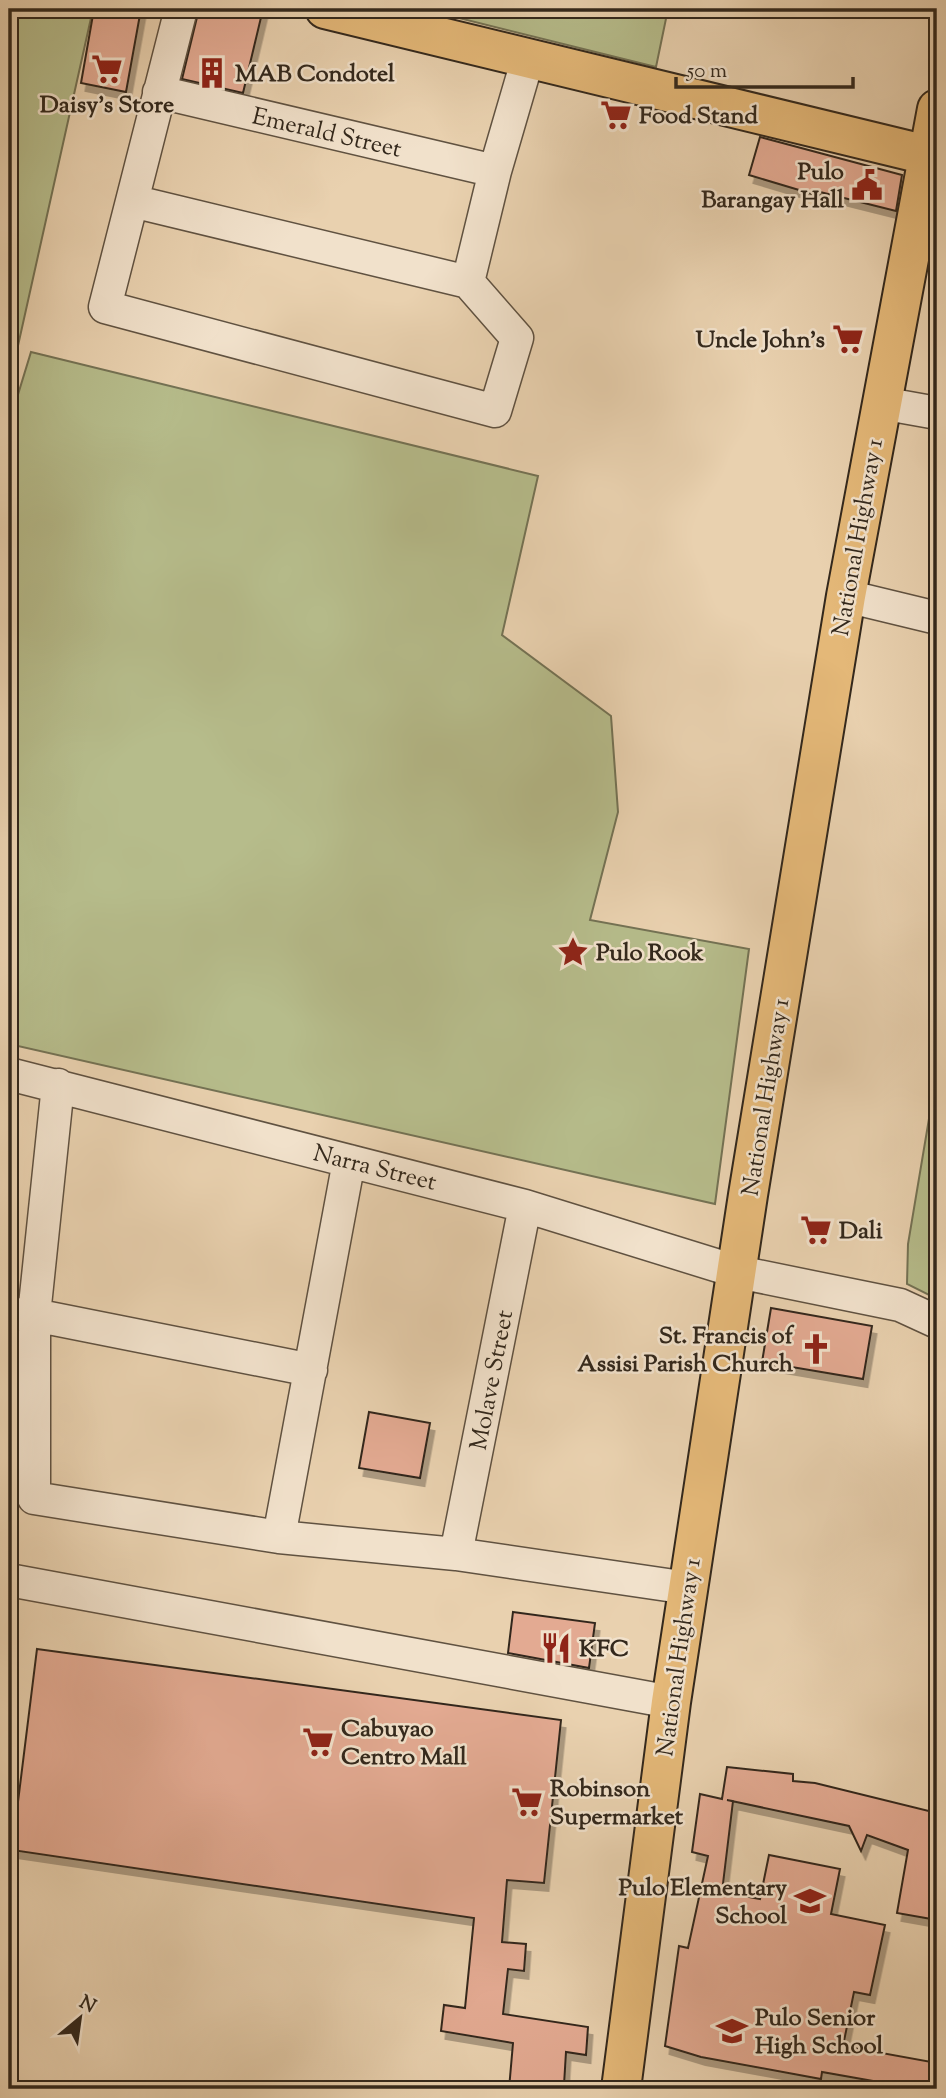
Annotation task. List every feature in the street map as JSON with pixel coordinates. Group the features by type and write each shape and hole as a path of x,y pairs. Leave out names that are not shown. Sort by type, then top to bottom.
{"main road":[{"path":"324,9 927,155"},
{"name":"National Highway 1","path":"621,2089 671,1702 738,1272 846,596 937,109"}],"street":[{"path":"132,201 468,282 517,338 495,411 105,307 159,92 181,9"},
{"path":"468,282 495,172 528,58"},
{"name":"Emerald Street","path":"159,92 495,172"},
{"path":"881,402 937,413"},
{"path":"846,596 937,618"},
{"name":"Narra Street","path":"9,1074 526,1206 738,1272 900,1305 937,1322"},
{"path":"58,1085 21,1315 34,1498 279,1537 456,1555 688,1588"},
{"path":"279,1537 349,1161"},
{"name":"Molave Street","path":"456,1555 526,1206"},
{"path":"21,1315 312,1370"},
{"path":"9,1580 671,1702"}],"green space":[{"path":"9,9 93,9 9,386"},
{"path":"423,9 668,9 656,67"},
{"path":"31,352 538,476 502,635 611,716 618,812 590,920 749,949 715,1204 9,1044 9,424"},
{"path":"937,1071 937,1299 907,1284 908,1244"}],"building":[{"path":"94,9 141,9 126,92 81,83"},
{"path":"199,9 263,9 243,93 182,79"},
{"path":"760,137 902,175 896,211 820,192 819,196 749,175"},
{"name":"St. Francis of Assisi Parish Church","path":"771,1308 872,1326 863,1379 762,1362"},
{"path":"369,1412 430,1423 420,1478 359,1468"},
{"path":"513,1612 595,1623 589,1668 508,1653"},
{"path":"37,1649 561,1720 544,1883 507,1880 502,1942 526,1944 524,1971 508,1969 503,2014 588,2027 586,2055 566,2052 564,2085 553,2084 553,2089 509,2089 513,2043 441,2031 444,2005 465,2008 474,1918 12,1850"},
{"path":"727,1767 793,1774 793,1781 815,1783 937,1813 937,1920 897,1913 908,1850 867,1835 861,1851 849,1826 733,1801 722,1892 760,1899 769,1855 840,1869 831,1914 885,1925 870,1995 854,1992 843,2046 937,2063 937,2089 907,2087 822,2072 821,2079 701,2057 665,2046 679,1946 688,1948 708,1856 692,1852 700,1794 722,1799"}],"place":[{"name":"Daisy's Store","path":"107,69"},
{"name":"MAB Condotel","path":"212,73"},
{"name":"Food Stand","path":"616,115"},
{"name":"Pulo Barangay Hall","path":"867,185"},
{"name":"Uncle John's","path":"848,339"},
{"name":"Pulo Rook","path":"573,952"},
{"name":"Dali","path":"816,1230"},
{"name":"St. Francis of Assisi Parish Church","path":"816,1349"},
{"name":"KFC","path":"556,1648"},
{"name":"Cabuyao Centro Mall","path":"318,1742"},
{"name":"Robinson Supermarket","path":"527,1802"},
{"name":"Pulo Elementary School","path":"810,1901"},
{"name":"Pulo Senior High School","path":"732,2031"}]}
